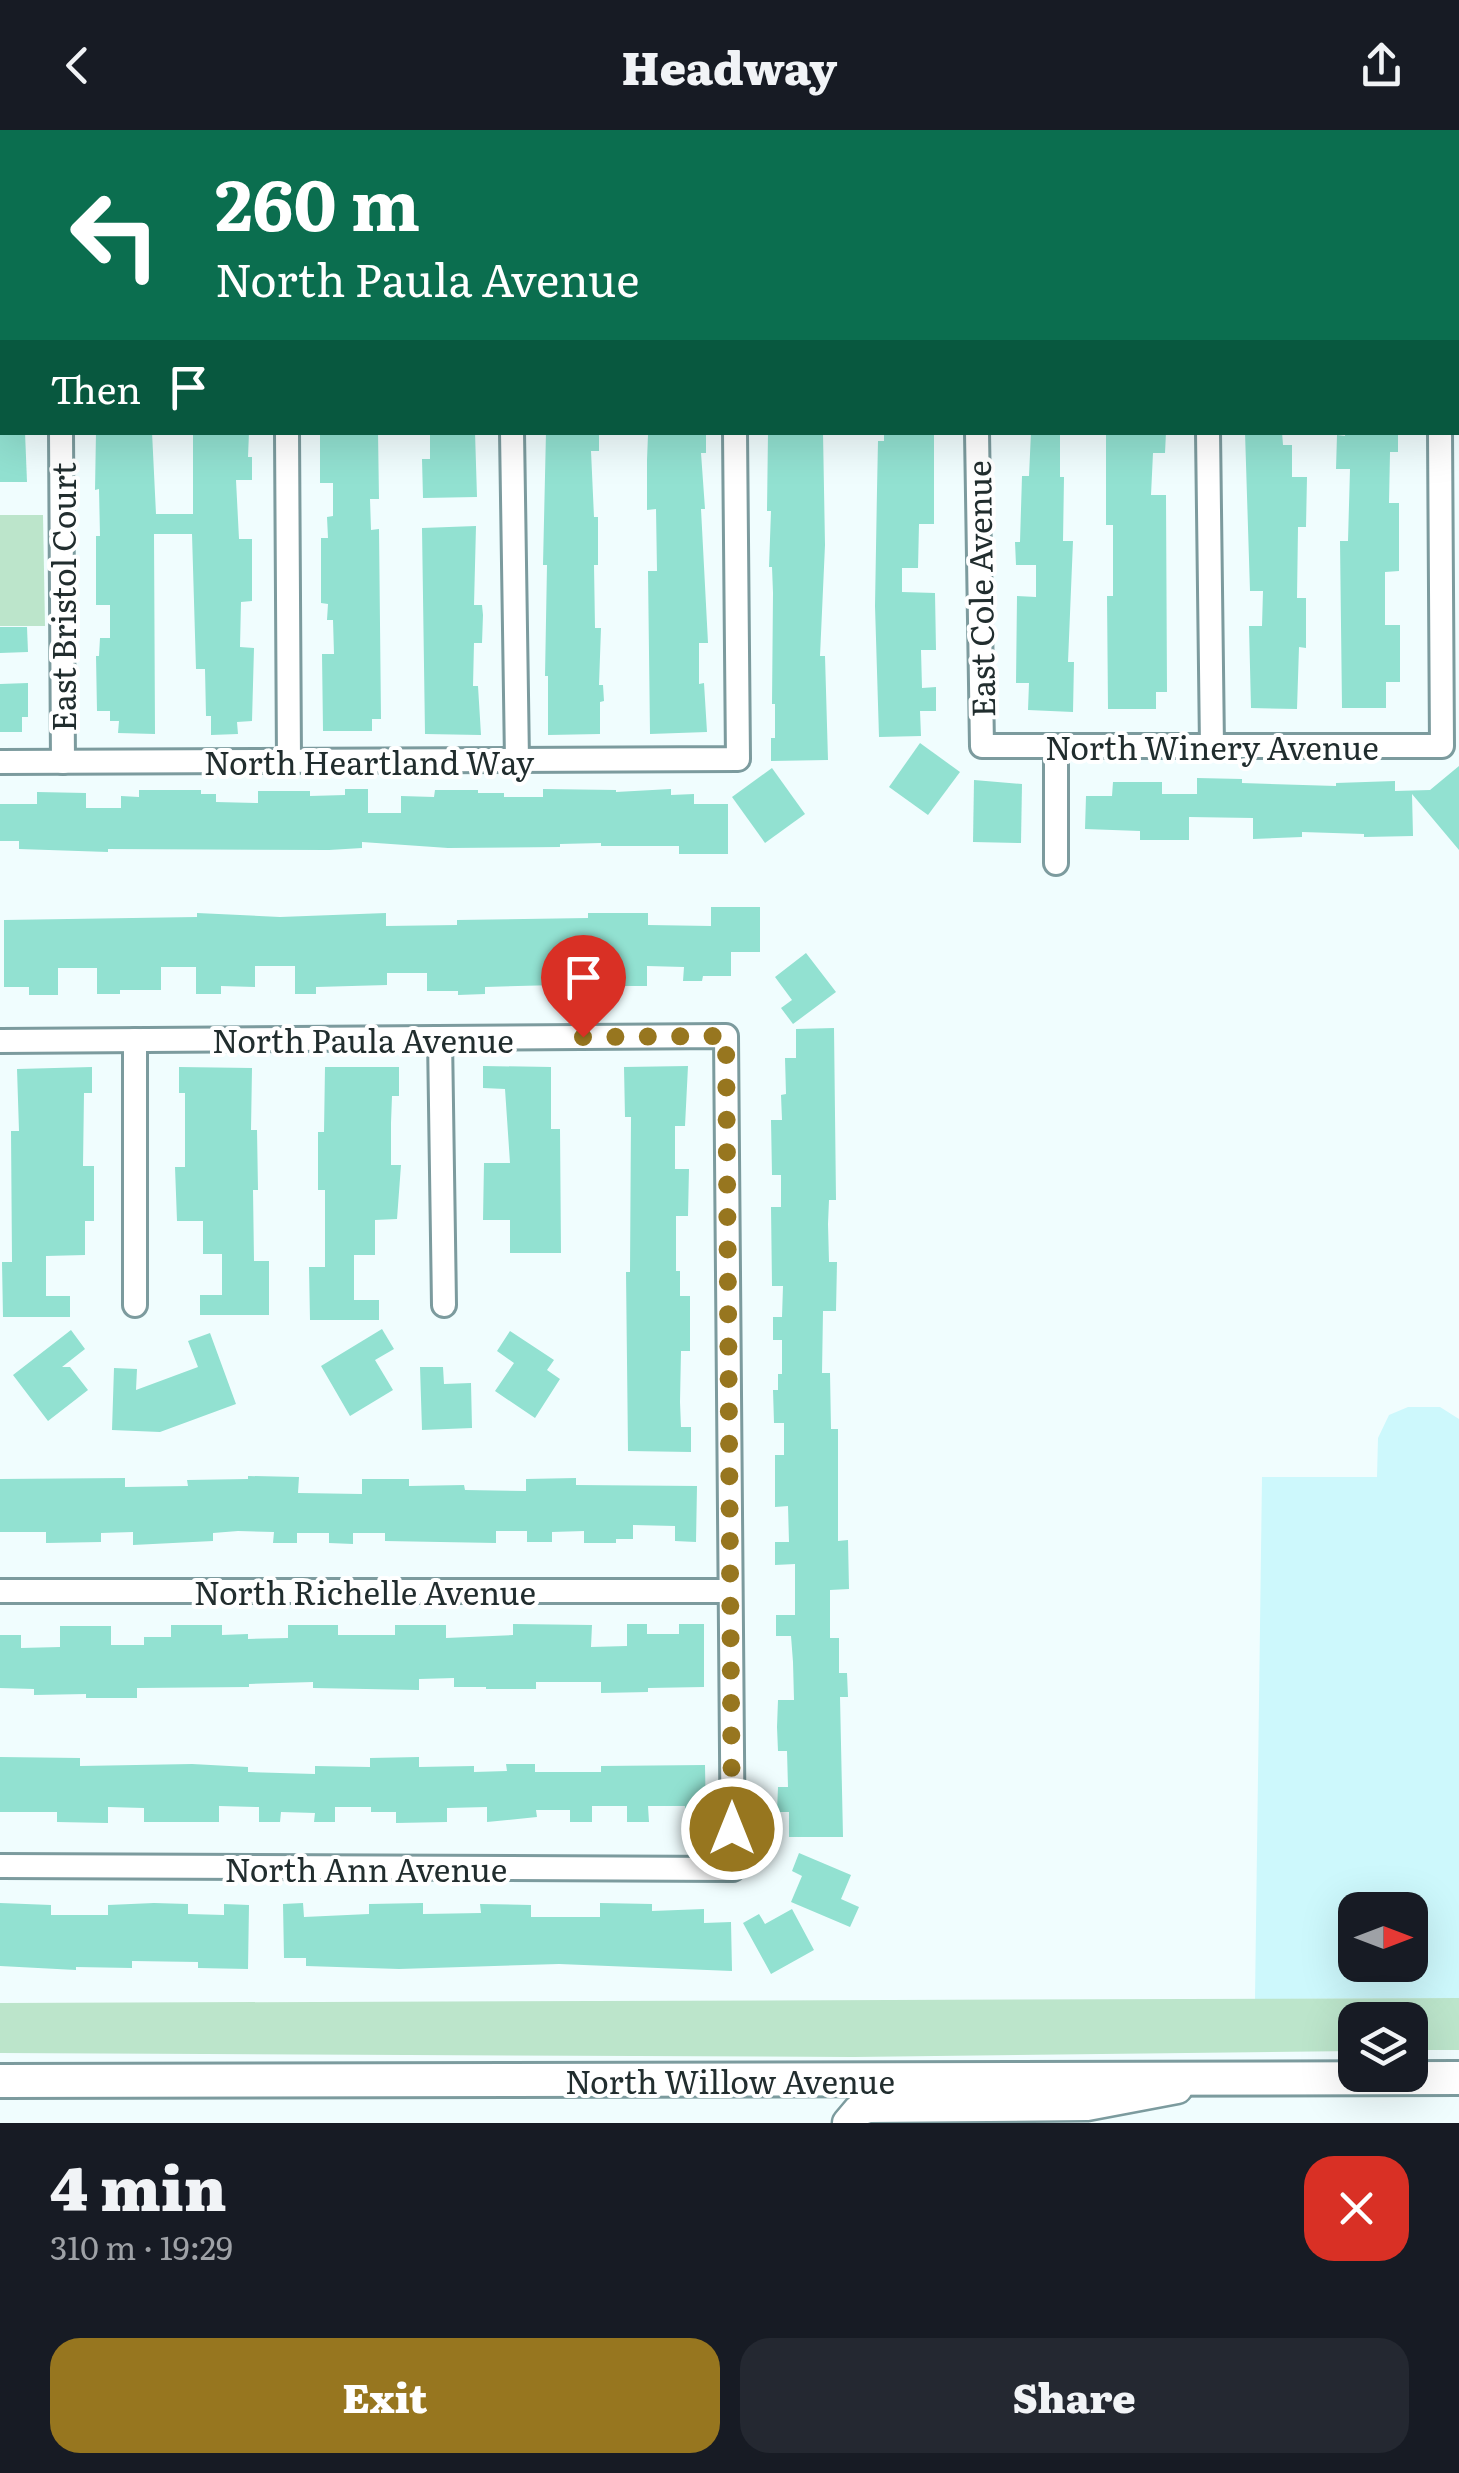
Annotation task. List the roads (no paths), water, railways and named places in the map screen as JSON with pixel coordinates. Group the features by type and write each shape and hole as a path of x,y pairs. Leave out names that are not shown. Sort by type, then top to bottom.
{"main road":[{"name":"North Willow Avenue","path":"0,2080 1459,2078"}],"street":[{"name":"East Bristol Court","path":"61,435 63,762"},
{"path":"287,435 289,761"},
{"path":"512,435 516,760"},
{"name":"North Heartland Way","path":"0,762 738,759 735,435"},
{"name":"East Cole Avenue","path":"977,435 982,746"},
{"path":"1208,435 1212,746"},
{"name":"North Winery Avenue","path":"982,746 1442,746 1440,435"},
{"path":"1056,746 1056,863"},
{"name":"North Paula Avenue","path":"0,1041 726,1036 730,1591"},
{"path":"440,1038 444,1305"},
{"path":"135,1040 135,1305"},
{"name":"North Richelle Avenue","path":"0,1591 730,1591"},
{"name":"North Ann Avenue","path":"0,1866 733,1869 730,1591"},
{"path":"848,2123 859,2110 869,2107 1087,2105 1214,2080"}]}
